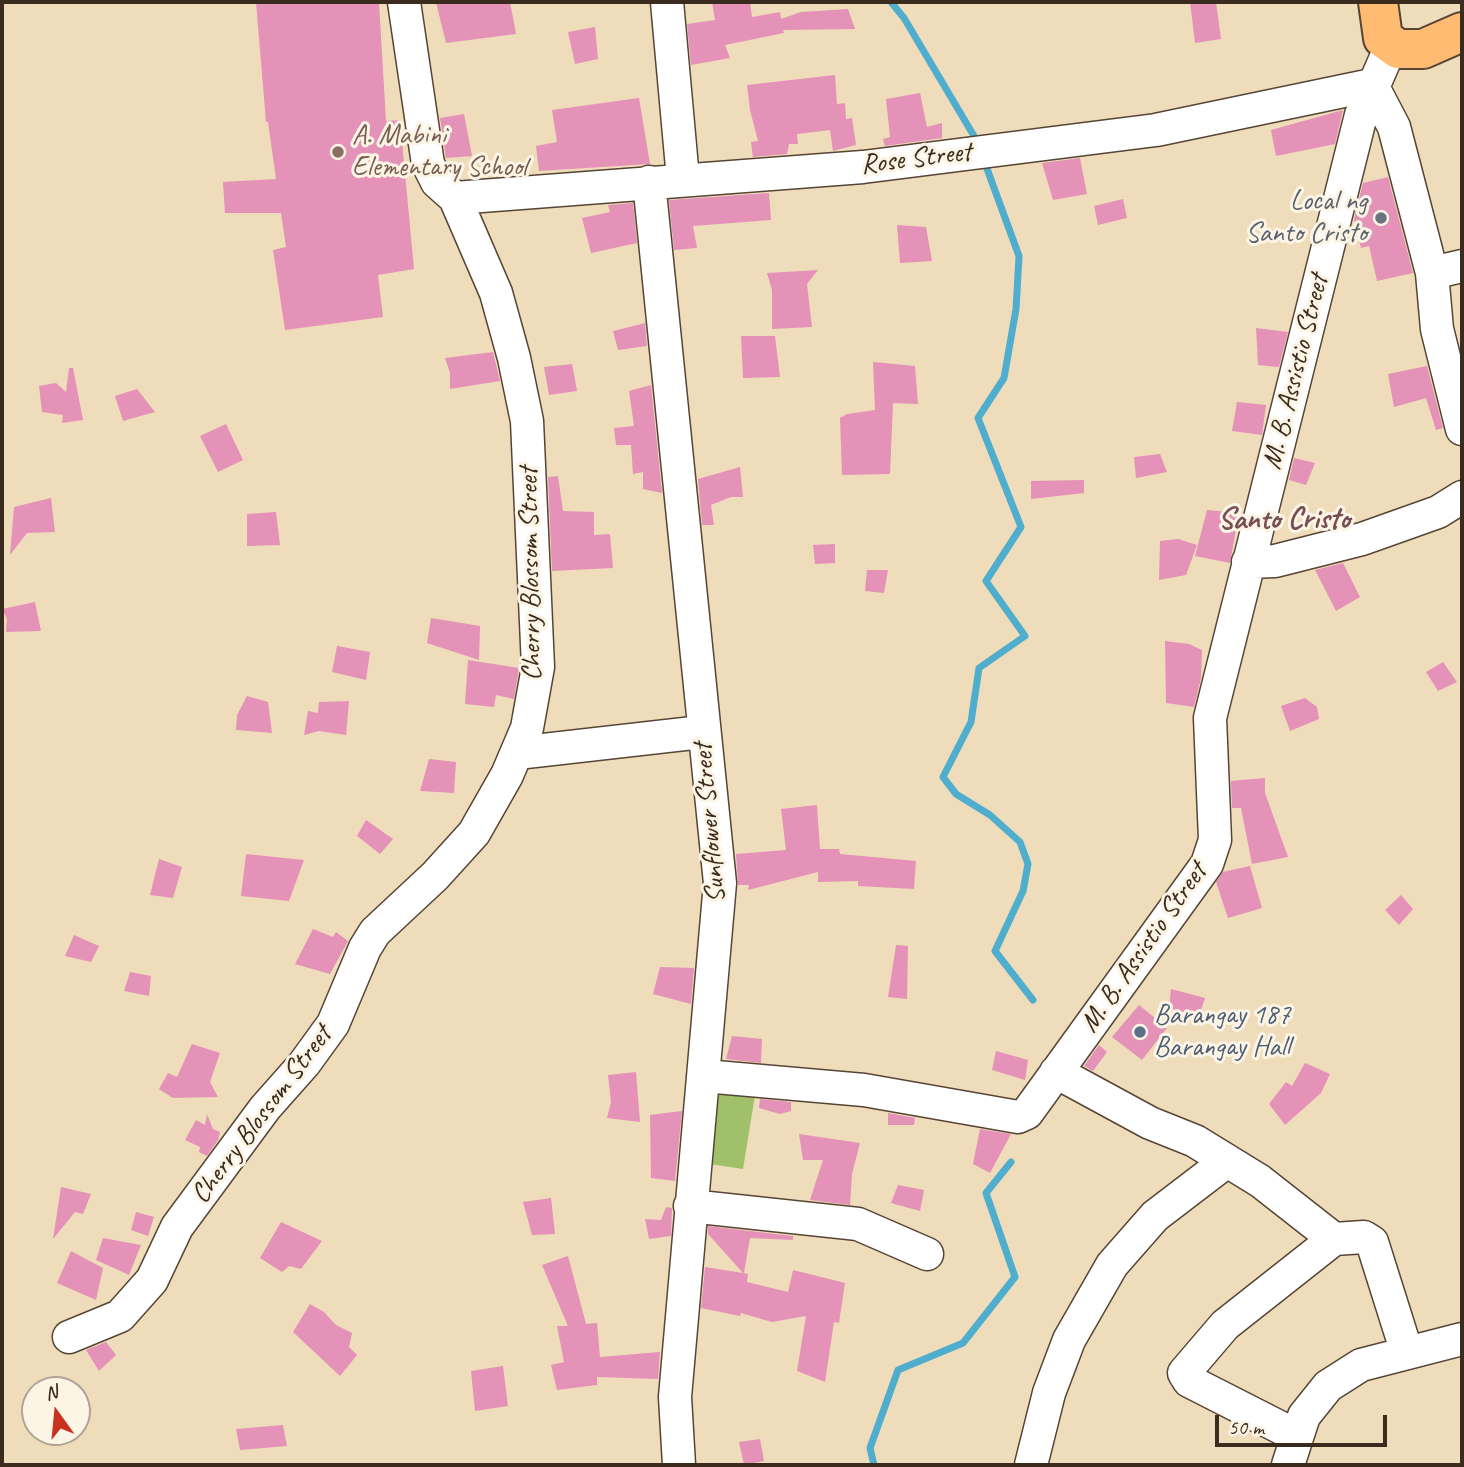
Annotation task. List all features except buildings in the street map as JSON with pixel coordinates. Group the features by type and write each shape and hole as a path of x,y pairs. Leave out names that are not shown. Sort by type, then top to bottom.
{"main road":[{"path":"1378,2 1381,32 1391,46 1405,51 1423,49 1462,32"}],"street":[{"name":"Cherry Blossom Street","path":"69,1337 120,1316 152,1280 177,1227 265,1108 304,1064 333,1024 365,948 375,932 461,849 474,833 517,754 532,707 538,667 527,421 514,358 496,293 455,198 437,182 428,164 404,2"},
{"path":"667,2 683,179"},
{"name":"M. B. Assistio Street","path":"704,1076 864,1090 1018,1117 1027,1113 1208,864 1215,840 1210,719 1358,128 1371,85 1391,46"},
{"name":"Rose Street","path":"455,198 863,167 1156,130 1371,85"},
{"path":"1371,85 1394,127 1432,273 1437,329 1462,429"},
{"name":"Sunflower Street","path":"649,182 702,732 720,883 675,1397 679,1465"},
{"path":"1432,273 1462,266"},
{"path":"1248,562 1301,555 1362,539 1438,512 1462,497"},
{"path":"517,754 702,732"},
{"path":"1056,1072 1150,1123 1195,1141 1270,1188 1335,1239"},
{"path":"1031,1465 1049,1393 1069,1340 1112,1265 1156,1216 1227,1161"},
{"path":"690,1206 858,1224 927,1254"},
{"path":"1407,1353 1372,1242 1364,1237 1335,1239 1225,1325 1184,1373 1189,1381 1293,1451 1304,1416 1328,1386 1361,1365 1462,1339"}],"green space":[{"path":"715,1083 756,1089 743,1169 703,1163"}],"waterway":[{"path":"891,2 904,18 974,136"},
{"path":"986,166 1019,256 1016,309 1004,378 978,418 1021,527 986,581 1025,636 979,668 971,722 943,777 956,794 990,815 1020,842 1028,864 1023,891 995,951 1033,1000"},
{"path":"874,1465 870,1448 898,1370 963,1343 1015,1277 986,1193 1011,1162"}],"place":[{"name":"A. Mabini Elementary School","path":"338,152"},
{"name":"Local ng Santo Cristo","path":"1381,218"},
{"name":"Barangay 187 Barangay Hall","path":"1140,1032"}],"district":[{"name":"Santo Cristo","path":"1284,520"}]}
